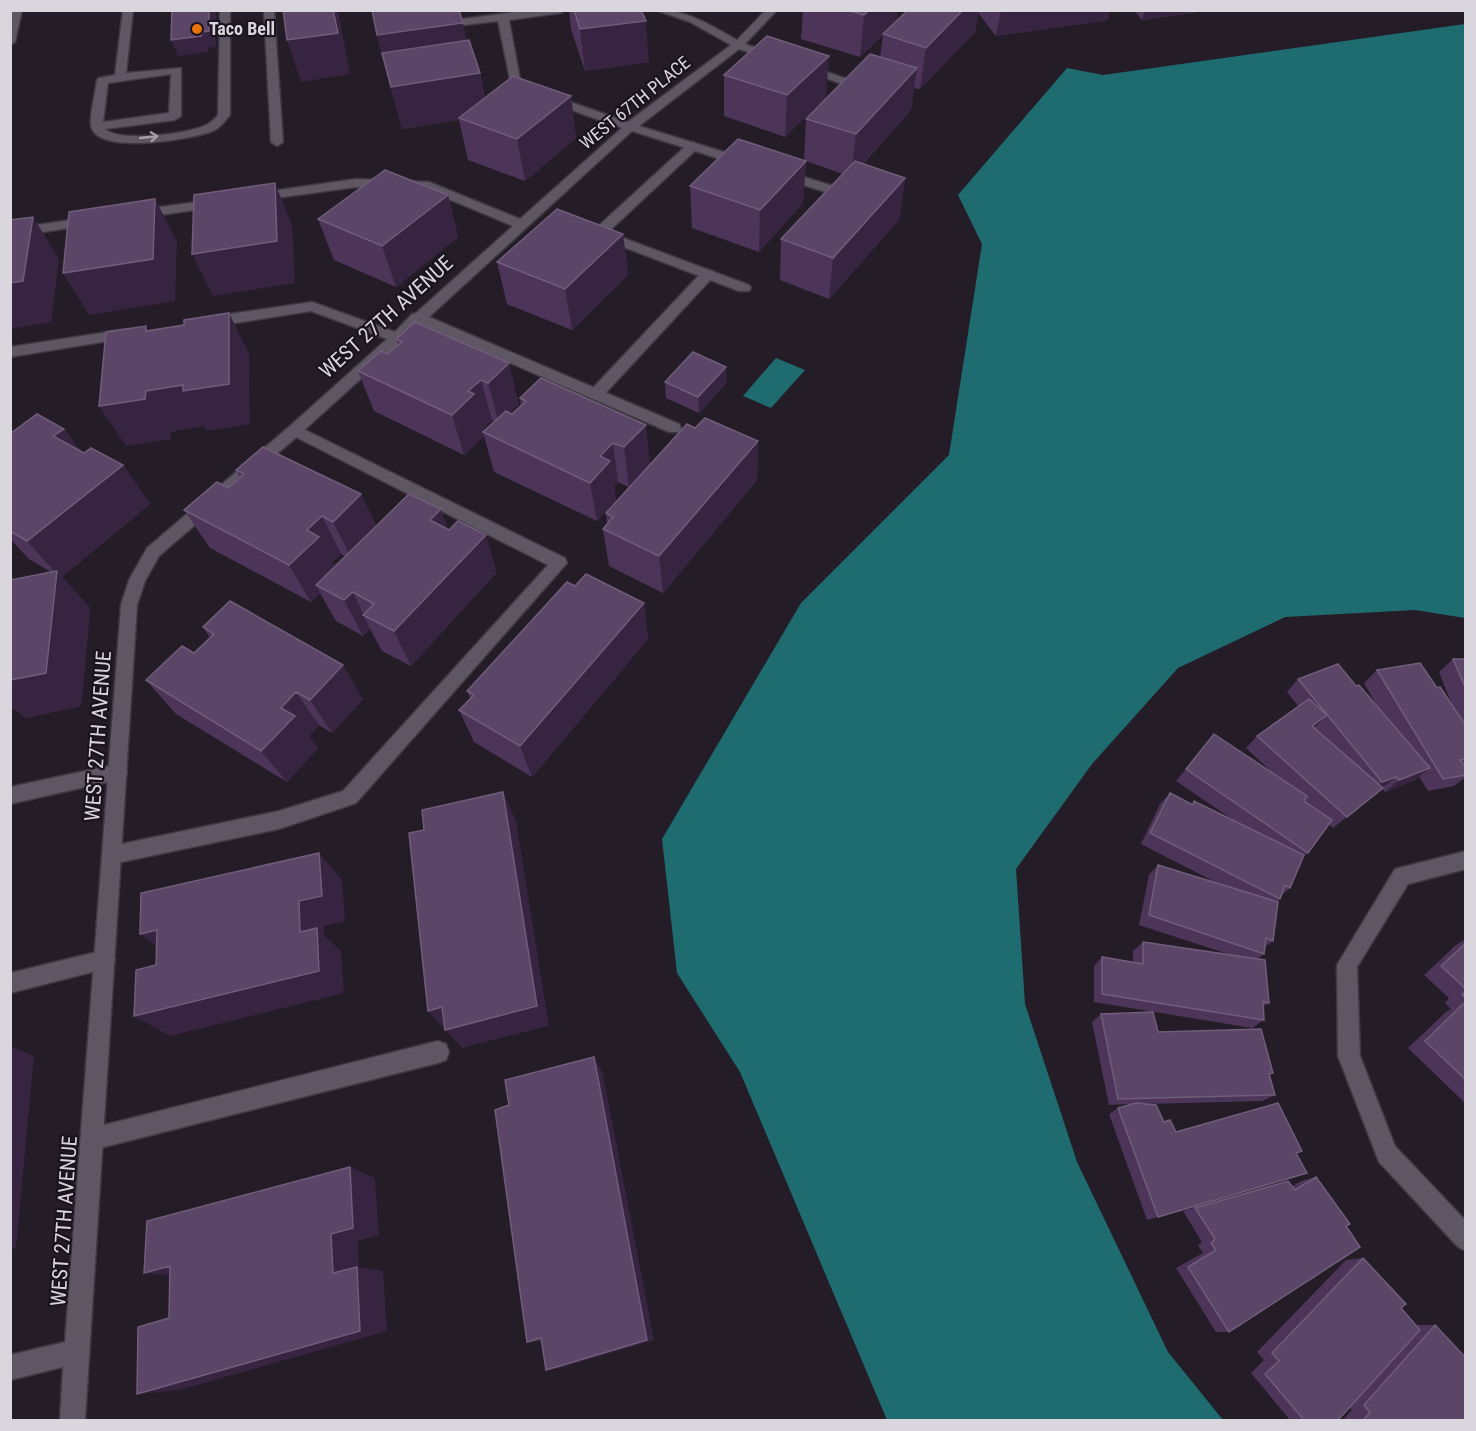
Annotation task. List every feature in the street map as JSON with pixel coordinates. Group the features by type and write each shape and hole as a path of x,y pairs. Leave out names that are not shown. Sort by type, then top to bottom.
{"street":[{"path":"10,42 17,10"},
{"path":"120,77 128,10"},
{"path":"97,126 175,116 177,70 103,80 97,126 100,132 108,138 124,140 187,133 208,129 217,123 224,115 225,10"},
{"path":"269,10 277,142"},
{"path":"431,26 560,10"},
{"path":"661,10 694,20 738,45 873,91"},
{"name":"WEST 67TH PLACE","path":"522,225 544,212 630,127 738,45 772,10"},
{"path":"502,17 516,87 630,127 862,198"},
{"path":"693,146 594,231 744,288"},
{"path":"126,216 356,183 429,186 522,225"},
{"path":"10,233 103,220"},
{"name":"WEST 27TH AVENUE","path":"72,1420 129,606 137,580 153,552 295,430 417,317 522,225"},
{"path":"596,394 708,274"},
{"path":"196,324 312,306 395,337"},
{"path":"417,317 674,428"},
{"path":"10,352 138,333"},
{"path":"112,855 279,820 349,797 559,563 295,430"},
{"path":"10,796 118,772"},
{"path":"1466,860 1402,876 1347,965 1349,1056 1388,1154 1466,1239"},
{"path":"10,983 105,960"},
{"path":"92,1139 438,1052"},
{"path":"10,1368 78,1351"}],"water":[{"path":"1465,24 1465,618 1415,610 1285,617 1178,668 1092,764 1016,869 1025,1004 1077,1162 1168,1352 1223,1420 887,1420 740,1072 677,973 662,839 801,603 949,455 982,244 958,195 1067,68 1103,75"},
{"path":"776,358 805,370 771,408 743,396"}],"building":[{"path":"172,10 209,10 209,31 202,32 201,36 171,40"},
{"path":"283,10 333,10 338,33 287,40"},
{"path":"372,10 459,10 463,23 377,35"},
{"path":"574,10 641,10 646,21 580,29"},
{"path":"847,10 869,10 864,15"},
{"path":"908,10 963,10 926,48 883,34"},
{"path":"767,36 829,56 787,95 724,75"},
{"path":"469,40 480,73 391,87 382,53"},
{"path":"870,54 917,68 856,134 806,119"},
{"path":"513,76 571,96 517,139 459,118"},
{"path":"738,139 806,161 760,210 690,186"},
{"path":"855,161 905,178 833,258 781,239"},
{"path":"385,170 448,195 382,246 318,219"},
{"path":"275,183 277,241 192,254 194,195"},
{"path":"155,199 153,259 63,273 69,212"},
{"path":"557,209 623,234 565,289 497,262"},
{"path":"33,217 23,281 10,283 10,220"},
{"path":"229,313 229,384 183,391 183,385 146,391 145,399 99,406 106,332 146,326 146,331 184,325 184,320"},
{"path":"415,322 509,363 488,383 481,380 468,391 474,394 452,415 358,371 381,351 387,354 402,342 396,339"},
{"path":"693,352 726,367 698,397 665,382"},
{"path":"541,378 646,425 624,447 613,443 600,456 610,461 590,483 483,432 506,411 512,414 526,401 520,398"},
{"path":"37,414 64,429 53,436 84,453 91,448 123,465 27,541 10,531 10,434"},
{"path":"705,418 758,441 659,556 603,529 613,517 606,513 687,424 695,428"},
{"path":"263,447 361,494 333,522 322,516 307,530 319,537 289,565 184,510 217,482 228,488 244,474 236,470"},
{"path":"409,494 441,509 430,520 449,530 458,521 486,535 394,631 363,615 374,604 353,592 344,600 316,585"},
{"path":"57,571 46,673 10,680 10,580"},
{"path":"586,574 644,603 520,746 459,710 474,695 467,691 567,582 575,586"},
{"path":"230,601 343,665 310,700 296,692 281,708 295,716 261,751 146,680 182,646 194,653 214,634 203,627"},
{"path":"1453,659 1466,659 1466,689"},
{"path":"1420,663 1437,688 1440,687 1466,726 1466,759 1460,760 1466,768 1466,775 1443,779 1377,670"},
{"path":"1338,664 1356,686 1359,685 1430,768 1399,780 1396,777 1382,782 1298,679"},
{"path":"1309,699 1327,715 1312,726 1383,788 1347,817 1257,736"},
{"path":"1214,734 1307,796 1304,801 1332,820 1308,853 1186,769"},
{"path":"503,792 537,1006 445,1030 442,1007 428,1011 409,833 424,830 422,810"},
{"path":"1170,793 1193,805 1194,801 1304,855 1290,888 1285,885 1280,899 1150,833"},
{"path":"319,853 322,896 299,901 300,932 317,928 319,971 134,1016 136,970 156,965 157,930 140,934 141,893"},
{"path":"1158,865 1278,902 1273,941 1266,938 1264,954 1149,915"},
{"path":"1143,942 1265,960 1269,1003 1263,1002 1264,1020 1102,994 1102,957 1143,964"},
{"path":"1466,943 1466,989 1441,966"},
{"path":"1463,1004 1466,1006 1466,1080 1425,1041"},
{"path":"1153,1012 1158,1032 1261,1029 1273,1073 1269,1074 1275,1095 1118,1099 1101,1014"},
{"path":"594,1057 647,1340 546,1370 541,1338 527,1342 495,1110 509,1105 505,1080"},
{"path":"1136,1103 1156,1105 1164,1122 1170,1120 1176,1132 1278,1103 1302,1151 1296,1153 1307,1173 1158,1217 1118,1108"},
{"path":"350,1167 353,1228 331,1234 333,1273 357,1267 360,1331 137,1394 138,1327 169,1318 170,1266 144,1273 147,1221"},
{"path":"1316,1177 1350,1224 1346,1226 1360,1247 1229,1332 1188,1267 1216,1250 1211,1243 1215,1239 1195,1208 1288,1181 1295,1190"},
{"path":"1363,1258 1406,1304 1401,1308 1420,1330 1338,1420 1304,1420 1265,1374 1279,1361 1272,1353"},
{"path":"1435,1325 1466,1358 1466,1420 1363,1420 1370,1413 1364,1405"}],"place":[{"name":"Taco Bell","path":"197,29"}]}
